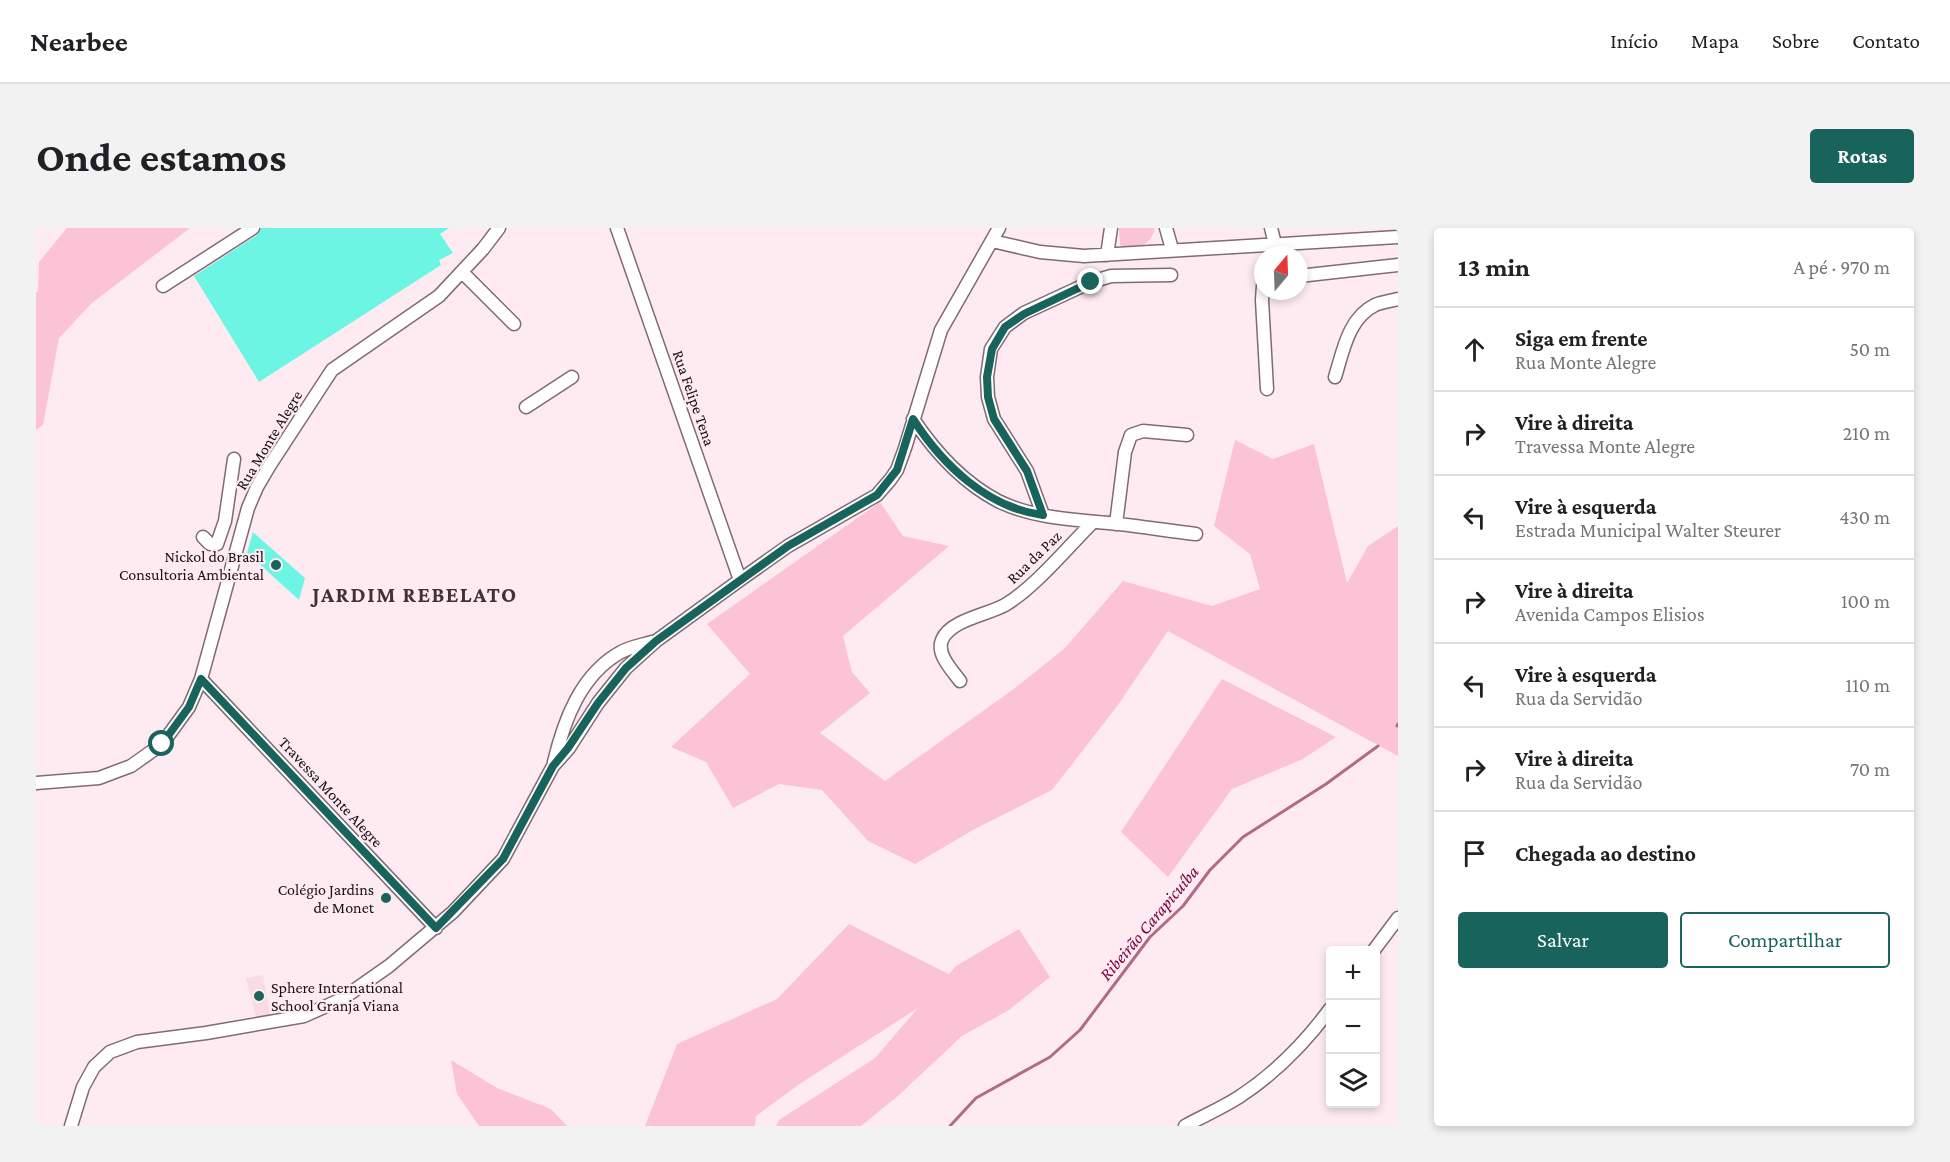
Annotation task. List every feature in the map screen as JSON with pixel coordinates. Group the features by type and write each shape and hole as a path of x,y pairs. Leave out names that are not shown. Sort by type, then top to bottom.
{"street":[{"path":"163,286 253,228"},
{"name":"Rua Monte Alegre","path":"36,783 99,778 131,766 162,744 189,707 201,679 248,508 257,487 332,370 439,296 499,228"},
{"name":"Rua Felipe Tena","path":"616,228 740,580"},
{"path":"553,766 626,668 656,641 788,546 877,495 897,470 941,330 999,228"},
{"path":"1107,255 1111,228"},
{"path":"1167,228 1172,249"},
{"path":"1271,228 1275,244"},
{"path":"992,241 1040,252 1107,255 1172,249 1398,237"},
{"path":"1308,275 1398,264"},
{"path":"462,272 514,324"},
{"path":"1043,515 1027,471 994,419 988,397 987,377 992,349 1005,327 1024,314 1091,282 1111,276 1171,275"},
{"path":"1335,377 1349,331 1363,314 1375,305 1398,299"},
{"path":"1262,300 1267,389"},
{"path":"526,407 572,377"},
{"path":"913,419 926,439 946,462 976,488 1000,502 1043,515 1196,534"},
{"path":"1116,524 1125,452 1131,435 1143,431 1187,435"},
{"path":"202,537 210,544 217,544 220,538 225,521 234,459"},
{"name":"Rua da Paz","path":"960,681 941,653 940,642 947,631 1018,597 1093,522"},
{"path":"70,1126 83,1087 94,1067 110,1052 137,1042 226,1030 304,1016 342,999 389,966 436,928 503,859 553,766 570,713 582,689 592,676 622,651 656,641"},
{"name":"Travessa Monte Alegre","path":"201,679 436,928"},
{"path":"1378,946 1398,918"},
{"path":"1185,1126 1238,1097 1272,1073 1299,1047 1326,1014"}],"shaded area":[{"path":"67,228 190,228 92,303 59,338 43,425 36,430 36,292 38,292 39,262"},
{"path":"1119,228 1155,228 1147,243 1131,248 1120,245"},
{"path":"1235,440 1273,459 1314,444 1347,583 1368,546 1398,526 1398,756 1168,631 1118,705 1052,790 973,830 915,864 868,841 822,790 779,784 733,808 706,762 671,747 750,674 707,624 880,502 903,536 949,546 843,636 852,672 870,693 820,733 885,781 1015,688 1065,648 1123,581 1212,606 1260,589 1250,554 1214,526"},
{"path":"1222,679 1336,737 1303,759 1232,789 1168,877 1121,832"},
{"path":"849,924 949,974 956,966 1019,929 1050,977 1009,1010 962,1036 899,1095 861,1126 776,1126 779,1120 875,1058 918,1008 801,1083 756,1116 755,1126 645,1126 677,1044 777,999"},
{"name":"Sphere International School Granja Viana","path":"263,975 270,1015 256,1017 246,978"},
{"path":"451,1060 497,1088 551,1109 567,1126 479,1126 457,1094"}],"building":[{"path":"261,228 449,228 440,234 453,253 439,260 441,265 259,382 194,276 257,235"},
{"name":"Nickol do Brasil Consultoria Ambiental","path":"253,532 305,578 299,600 247,553"}],"waterway":[{"name":"Ribeirão Carapicuíba","path":"950,1126 976,1098 1050,1057 1080,1030 1150,937 1183,906 1210,870 1243,837 1326,784 1378,746"}],"place":[{"name":"Nickol do Brasil Consultoria Ambiental","path":"276,565"},
{"name":"Colégio Jardins de Monet","path":"386,898"},
{"name":"Sphere International School Granja Viana","path":"259,996"}],"district":[{"name":"JARDIM REBELATO","path":"415,594"}],"route":[{"path":"162,744 189,707 201,679 436,928 503,859 553,766 626,668 656,641 788,546 877,495 897,470 913,419 926,439 946,462 976,488 1000,502 1043,515 1027,471 994,419 988,397 987,377 992,349 1005,327 1024,314 1091,282"}]}
